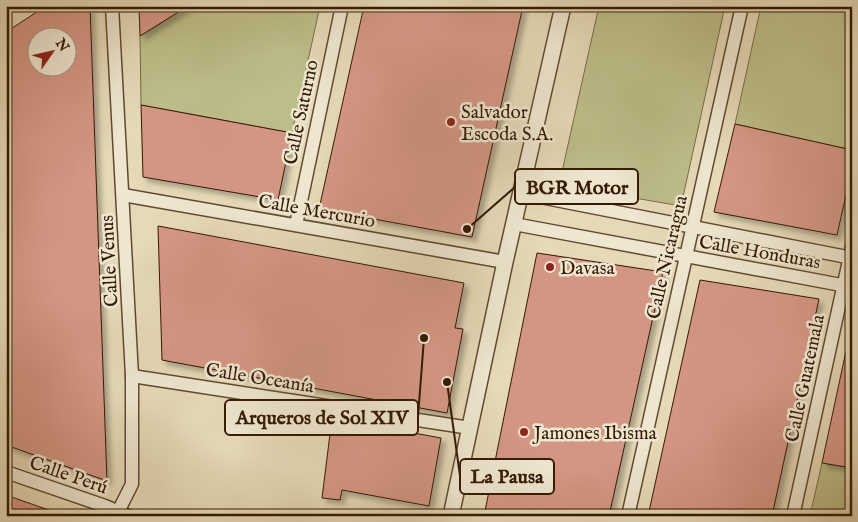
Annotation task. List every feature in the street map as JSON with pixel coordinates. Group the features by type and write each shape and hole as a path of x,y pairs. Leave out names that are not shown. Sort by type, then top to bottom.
{"street":[{"name":"Calle Venus","path":"112,6 132,376 132,484 122,514"},
{"name":"Calle Saturno","path":"296,225 342,6"},
{"path":"451,516 562,6"},
{"name":"Calle Nicaragua","path":"628,516 742,6"},
{"name":"Calle Honduras","path":"520,193 692,227 851,254"},
{"name":"Calle Mercurio","path":"123,195 505,262"},
{"name":"Calle Honduras","path":"514,224 848,287"},
{"name":"Calle Guatemala","path":"794,516 848,287 851,254"},
{"name":"Calle Oceanía","path":"132,376 470,428"},
{"name":"Calle Perú","path":"6,472 122,514"}],"green space":[{"path":"188,6 320,6 292,133 141,105 140,36"},
{"path":"599,6 725,6 681,206 559,185"},
{"path":"761,6 852,6 852,150 735,124"},
{"path":"822,463 852,468 852,516 810,516"}],"building":[{"path":"46,6 90,6 107,481 6,445 6,32"},
{"path":"139,6 188,6 140,36"},
{"path":"364,6 523,6 472,237 319,209"},
{"path":"141,105 292,133 278,200 143,177"},
{"path":"735,124 852,150 852,168 837,235 714,212"},
{"path":"158,226 464,283 455,328 463,329 447,413 162,360"},
{"path":"537,253 663,272 609,516 484,516"},
{"path":"700,280 819,299 772,516 648,516"},
{"path":"846,351 852,352 852,468 822,463"},
{"path":"332,418 441,438 429,506 342,490 340,500 322,498"},
{"path":"6,495 60,514 59,516 6,516"}],"place":[{"name":"Salvador Escoda S.A.","path":"451,122"},
{"name":"BGR Motor","path":"467,229"},
{"name":"Davasa","path":"550,267"},
{"name":"Arqueros de Sol XIV","path":"424,338"},
{"name":"La Pausa","path":"447,382"},
{"name":"Jamones Ibisma","path":"524,432"}]}
